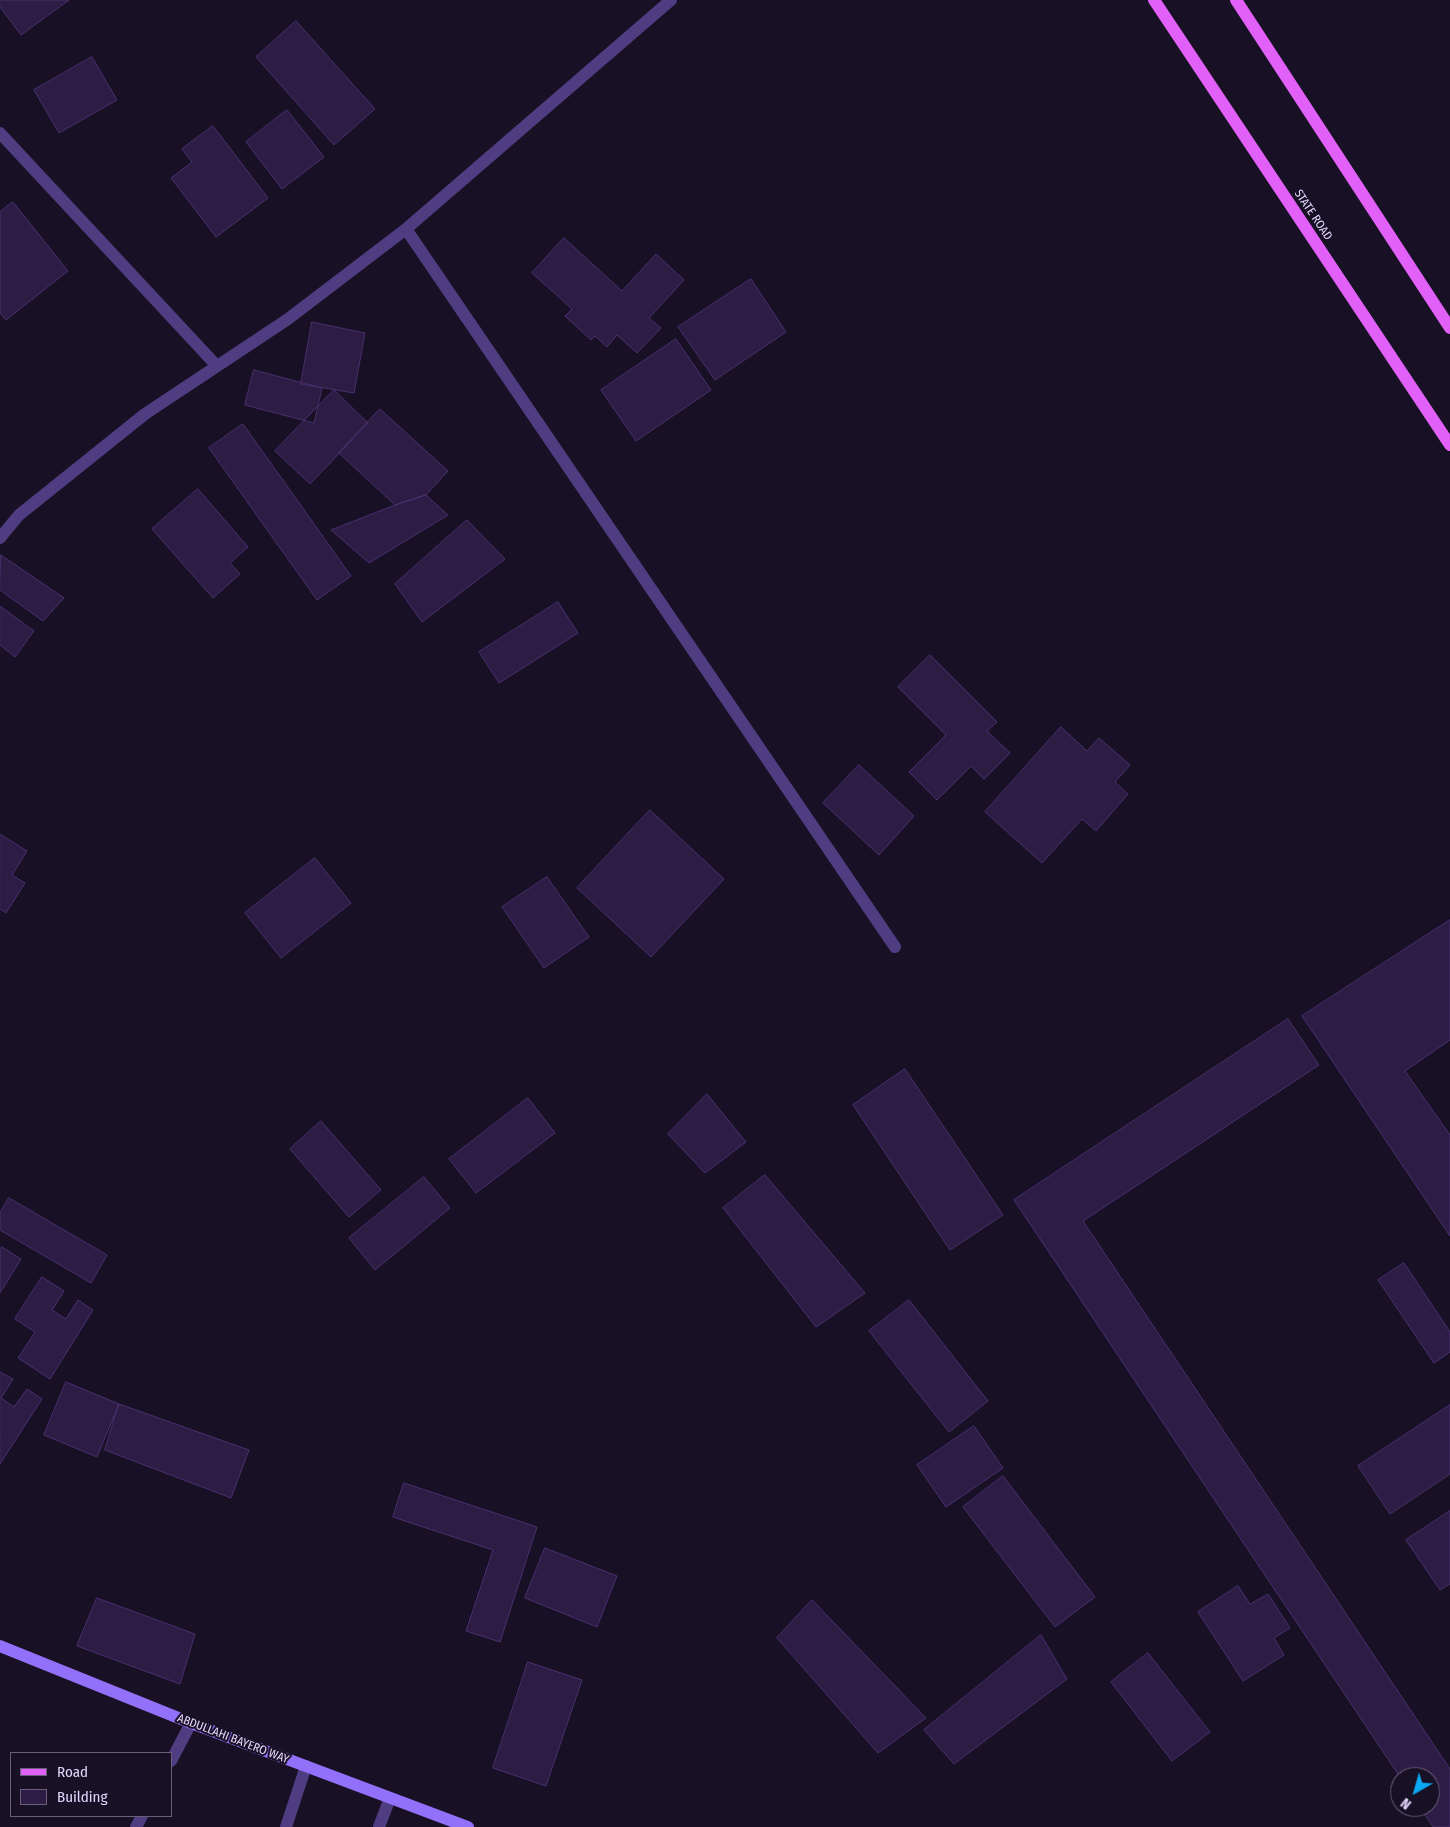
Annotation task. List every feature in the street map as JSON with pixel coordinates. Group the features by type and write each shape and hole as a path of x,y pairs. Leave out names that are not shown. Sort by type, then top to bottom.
{"main road":[{"name":"STATE ROAD","path":"1154,0 1450,445"},
{"path":"1236,0 1450,328"}],"street":[{"path":"0,538 19,515 145,414 216,365 288,319 406,229 671,0"},
{"path":"0,133 216,365"},
{"path":"406,229 895,947"},
{"name":"ABDULLAHI BAYERO WAY","path":"0,1646 191,1724 465,1826"},
{"path":"172,1759 191,1724"},
{"path":"286,1827 306,1766"},
{"path":"379,1827 390,1798"}],"building":[{"path":"0,0 69,0 21,35 0,7"},
{"path":"296,21 375,109 334,145 256,57"},
{"path":"92,57 117,100 59,133 34,90"},
{"path":"287,110 324,157 282,189 246,142"},
{"path":"213,126 268,198 216,237 171,178 192,162 182,149"},
{"path":"13,202 68,271 6,320 0,313 0,212"},
{"path":"564,238 622,291 656,254 684,280 649,318 661,328 637,353 617,335 607,347 595,336 591,340 565,316 572,309 532,273"},
{"path":"751,279 786,332 715,380 678,327"},
{"path":"312,322 365,333 354,393 301,384"},
{"path":"676,339 711,390 636,441 601,390"},
{"path":"254,370 322,388 314,423 245,405"},
{"path":"334,390 368,423 310,484 275,451"},
{"path":"380,409 448,471 426,495 395,505 339,453"},
{"path":"243,424 351,576 317,600 209,448"},
{"path":"198,489 248,547 230,563 240,574 213,598 152,529"},
{"path":"426,495 448,515 369,563 331,530 395,505"},
{"path":"467,520 505,559 422,622 395,584"},
{"path":"1,555 64,598 43,621 0,590"},
{"path":"558,602 578,633 499,683 479,652"},
{"path":"0,606 34,631 15,657 0,645"},
{"path":"930,655 997,722 987,731 1010,753 984,779 971,766 937,800 909,772 946,735 898,687"},
{"path":"1061,727 1087,751 1099,738 1130,765 1115,782 1128,794 1096,831 1082,819 1042,863 985,812"},
{"path":"859,765 914,816 879,855 823,803"},
{"path":"650,810 724,879 651,957 577,888"},
{"path":"0,834 27,851 12,875 25,883 6,913 0,909"},
{"path":"315,858 351,903 281,958 245,913"},
{"path":"547,877 589,937 544,968 502,907"},
{"path":"1450,920 1450,1040 1405,1071 1450,1135 1450,1236 1302,1016"},
{"path":"1288,1019 1319,1065 1083,1221 1450,1769 1450,1827 1433,1827 1426,1817 1440,1817 1440,1767 1393,1767 1014,1200"},
{"path":"905,1069 1003,1215 950,1250 853,1105"},
{"path":"707,1094 746,1142 705,1173 668,1134"},
{"path":"528,1098 555,1133 476,1193 449,1159"},
{"path":"321,1121 381,1190 349,1217 290,1149"},
{"path":"765,1175 865,1293 816,1327 723,1208"},
{"path":"424,1177 450,1208 375,1270 349,1238"},
{"path":"9,1198 107,1255 91,1283 0,1230 0,1213"},
{"path":"2,1247 21,1259 0,1293 0,1250"},
{"path":"1404,1263 1450,1332 1450,1352 1434,1363 1378,1280"},
{"path":"42,1277 64,1291 52,1310 66,1319 78,1300 93,1310 50,1379 18,1358 35,1332 15,1319"},
{"path":"909,1300 988,1401 949,1432 869,1331"},
{"path":"0,1372 13,1379 1,1398 14,1407 27,1389 42,1399 0,1464"},
{"path":"66,1382 119,1404 97,1457 44,1435"},
{"path":"119,1404 249,1450 231,1498 105,1450"},
{"path":"1450,1405 1450,1474 1390,1514 1358,1466"},
{"path":"974,1426 1003,1468 946,1507 917,1465"},
{"path":"1003,1476 1095,1597 1055,1627 963,1507"},
{"path":"404,1483 537,1527 500,1642 466,1631 493,1550 393,1517"},
{"path":"1450,1511 1450,1584 1440,1590 1406,1540"},
{"path":"545,1548 617,1576 597,1627 525,1598"},
{"path":"1238,1586 1250,1604 1268,1594 1290,1628 1274,1638 1284,1655 1243,1681 1198,1612"},
{"path":"97,1598 195,1634 180,1684 77,1646"},
{"path":"812,1600 926,1718 878,1753 777,1638"},
{"path":"1041,1635 1067,1679 954,1764 924,1730"},
{"path":"1148,1653 1210,1732 1172,1761 1111,1682"},
{"path":"528,1662 582,1680 546,1786 493,1768"}]}
